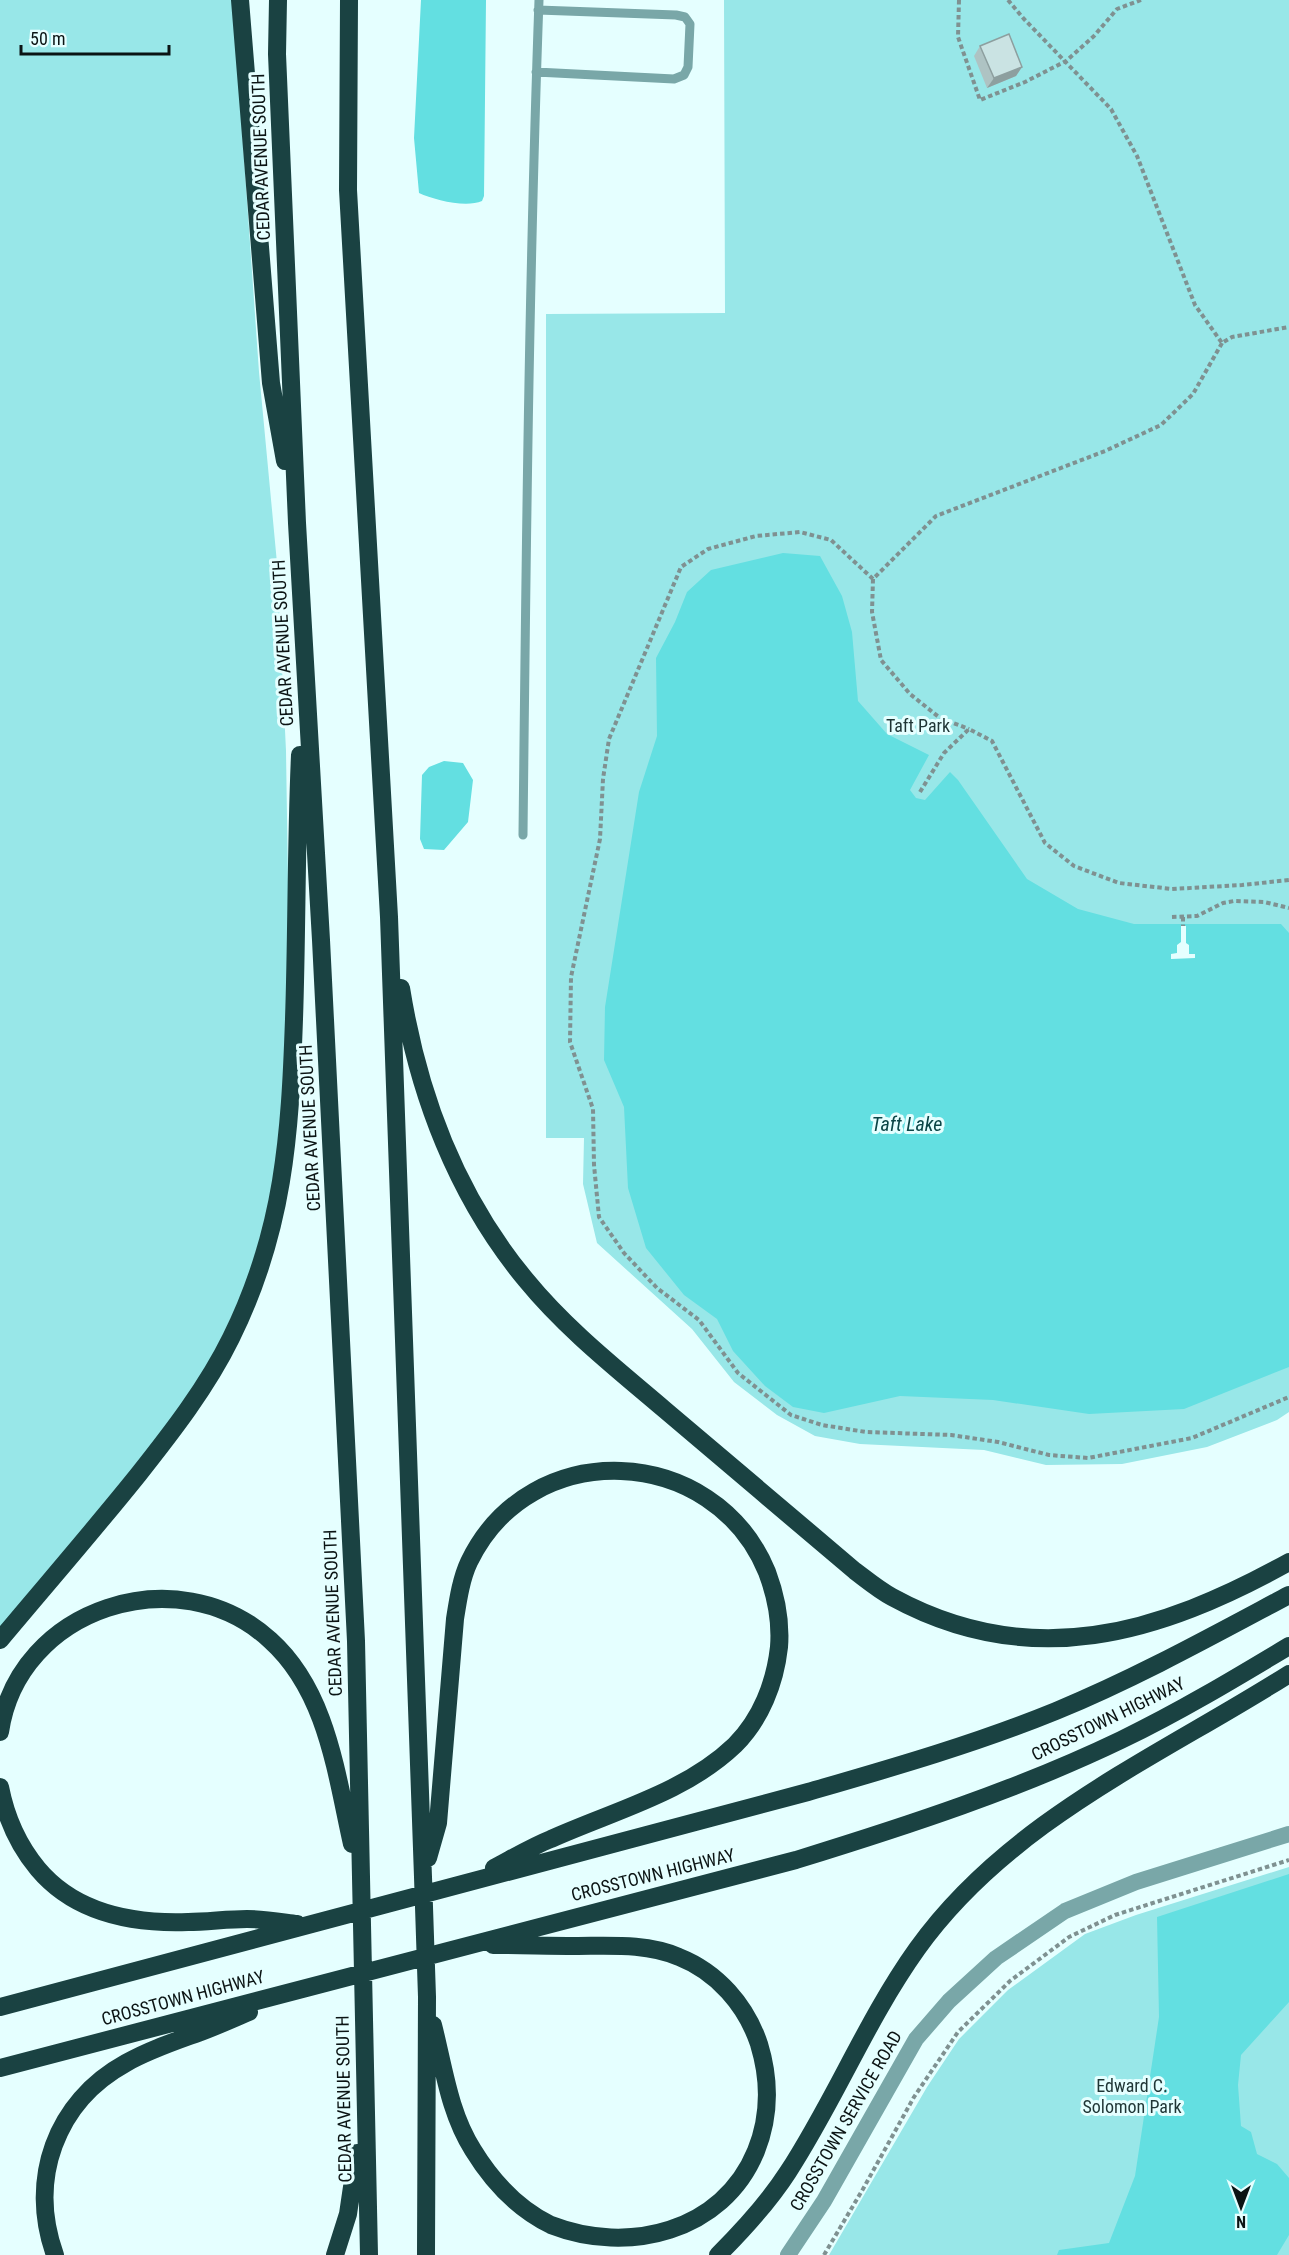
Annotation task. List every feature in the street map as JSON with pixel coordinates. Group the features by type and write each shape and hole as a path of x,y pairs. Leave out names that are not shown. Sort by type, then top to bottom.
{"highway":[{"path":"240,0 271,383 297,523"},
{"name":"CEDAR AVENUE SOUTH","path":"278,0 277,54 297,523 321,940 356,1641 369,2255"},
{"path":"349,0 348,190 389,917 427,1997 426,2255"},
{"path":"0,1640 125,1491 188,1408 231,1339 264,1258 283,1181 290,1124 296,952 298,789 305,666"},
{"path":"389,917 409,1028 428,1103 449,1156 473,1204 501,1246 526,1280 562,1319 645,1393 855,1571 891,1596 926,1613 967,1628 1013,1637 1058,1638 1098,1636 1168,1618 1216,1599 1289,1562"},
{"path":"423,1883 438,1822 455,1619 460,1590 469,1562 482,1540 497,1521 521,1501 547,1485 575,1475 607,1471 638,1471 668,1478 699,1492 726,1512 750,1539 759,1553 778,1610 780,1636 777,1664 769,1690 753,1721 736,1743 711,1766 676,1786 549,1839 465,1883"},
{"name":"CROSSTOWN HIGHWAY","path":"0,2007 808,1792 977,1740 1055,1711 1158,1665 1289,1596"},
{"path":"0,1732 2,1718 12,1691 26,1668 45,1646 72,1624 97,1610 129,1601 150,1599 192,1601 220,1608 245,1621 270,1640 303,1682 329,1742 361,1884"},
{"name":"CROSSTOWN HIGHWAY","path":"0,2068 796,1860 930,1818 1053,1771 1122,1740 1198,1700 1289,1646"},
{"path":"718,2255 763,2206 788,2173 890,1991 918,1948 957,1901 994,1864 1039,1827 1289,1674"},
{"path":"0,1787 3,1805 28,1857 64,1894 88,1908 127,1918 156,1922 247,1919 308,1925"},
{"path":"427,1997 450,2099 459,2126 491,2176 527,2211 551,2225 576,2235 601,2240 631,2241 657,2237 684,2228 711,2212 734,2190 750,2166 761,2138 767,2110 767,2082 755,2033 743,2009 727,1989 709,1974 680,1957 654,1949 617,1945 468,1945"},
{"path":"56,2255 47,2232 44,2203 46,2171 52,2146 67,2116 90,2088 125,2063 167,2043 199,2033 309,1986"},
{"path":"335,2255 348,2214 353,2186 365,2086"}],"street":[{"name":"CROSSTOWN SERVICE ROAD","path":"788,2255 824,2201 916,2039 949,2001 996,1958 1065,1911 1136,1882 1289,1834"}],"lane":[{"path":"523,834 527,507 536,72 539,5 676,15 685,17 690,24 688,68 684,75 674,79 536,72"}],"path":[{"path":"959,0 958,37 980,100 1025,82 1066,61 1094,36 1117,9 1141,0"},
{"path":"1008,0 1111,109 1137,156 1195,305 1222,343"},
{"path":"1289,327 1232,337 1222,343 1193,394 1161,424 1105,452 936,516 873,579 872,612 881,660 910,694 940,718 992,741 1045,843 1074,866 1119,883 1172,889 1289,880"},
{"path":"873,579 831,540 800,532 756,536 708,549 681,567 609,739 603,779 600,839 571,977 570,1042 593,1109 594,1165 599,1217 624,1253 657,1288 699,1320 738,1373 791,1416 822,1425 866,1432 951,1435 998,1442 1049,1455 1088,1458 1192,1438 1289,1396"},
{"path":"920,792 944,753 969,729"},
{"path":"1172,917 1197,916 1223,903 1234,901 1264,902 1289,908"},
{"path":"1183,917 1183,926"},
{"path":"824,2255 926,2079 958,2032 1010,1981 1069,1937 1115,1915 1289,1860"}],"green space":[{"path":"0,0 233,0 259,372 277,563 286,751 289,948 283,1134 272,1197 246,1286 209,1364 162,1436 0,1629"},
{"name":"Taft Park","path":"724,0 1289,0 1289,1412 1277,1420 1207,1447 1122,1464 1046,1465 984,1450 860,1444 815,1436 777,1415 734,1382 692,1329 597,1243 583,1184 584,1138 546,1138 546,314 725,313"},
{"name":"Edward C. Solomon Park","path":"1289,1867 1289,2255 829,2255 927,2087 959,2039 1008,1990 1085,1934 1136,1915"}],"water":[{"path":"421,0 486,0 484,196 482,201 475,203 450,202 419,193 414,138"},
{"name":"Taft Lake","path":"783,553 820,556 842,596 852,632 858,701 887,734 929,755 910,790 916,798 925,800 950,772 958,780 1027,879 1078,909 1134,924 1281,924 1289,933 1289,1367 1184,1409 1089,1414 993,1400 900,1396 824,1413 793,1407 765,1386 733,1351 717,1319 684,1295 646,1248 628,1188 624,1107 604,1060 605,1007 639,792 657,736 656,658 675,622 687,592 711,570"},
{"path":"444,761 463,763 473,780 468,822 444,850 424,849 420,839 422,775 429,767"},
{"path":"1289,1874 1289,2002 1241,2055 1238,2085 1241,2126 1251,2132 1257,2154 1277,2164 1289,2178 1289,2235 1277,2255 1057,2255 1059,2250 1109,2243 1135,2176 1159,2017 1157,1917"}],"pier":[{"path":"1181,926 1186,926 1186,943 1189,945 1189,954 1195,954 1195,958 1171,959 1171,954 1177,953 1177,945 1181,942"}],"building":[{"path":"1009,34 1022,67 994,78 980,46"}]}
